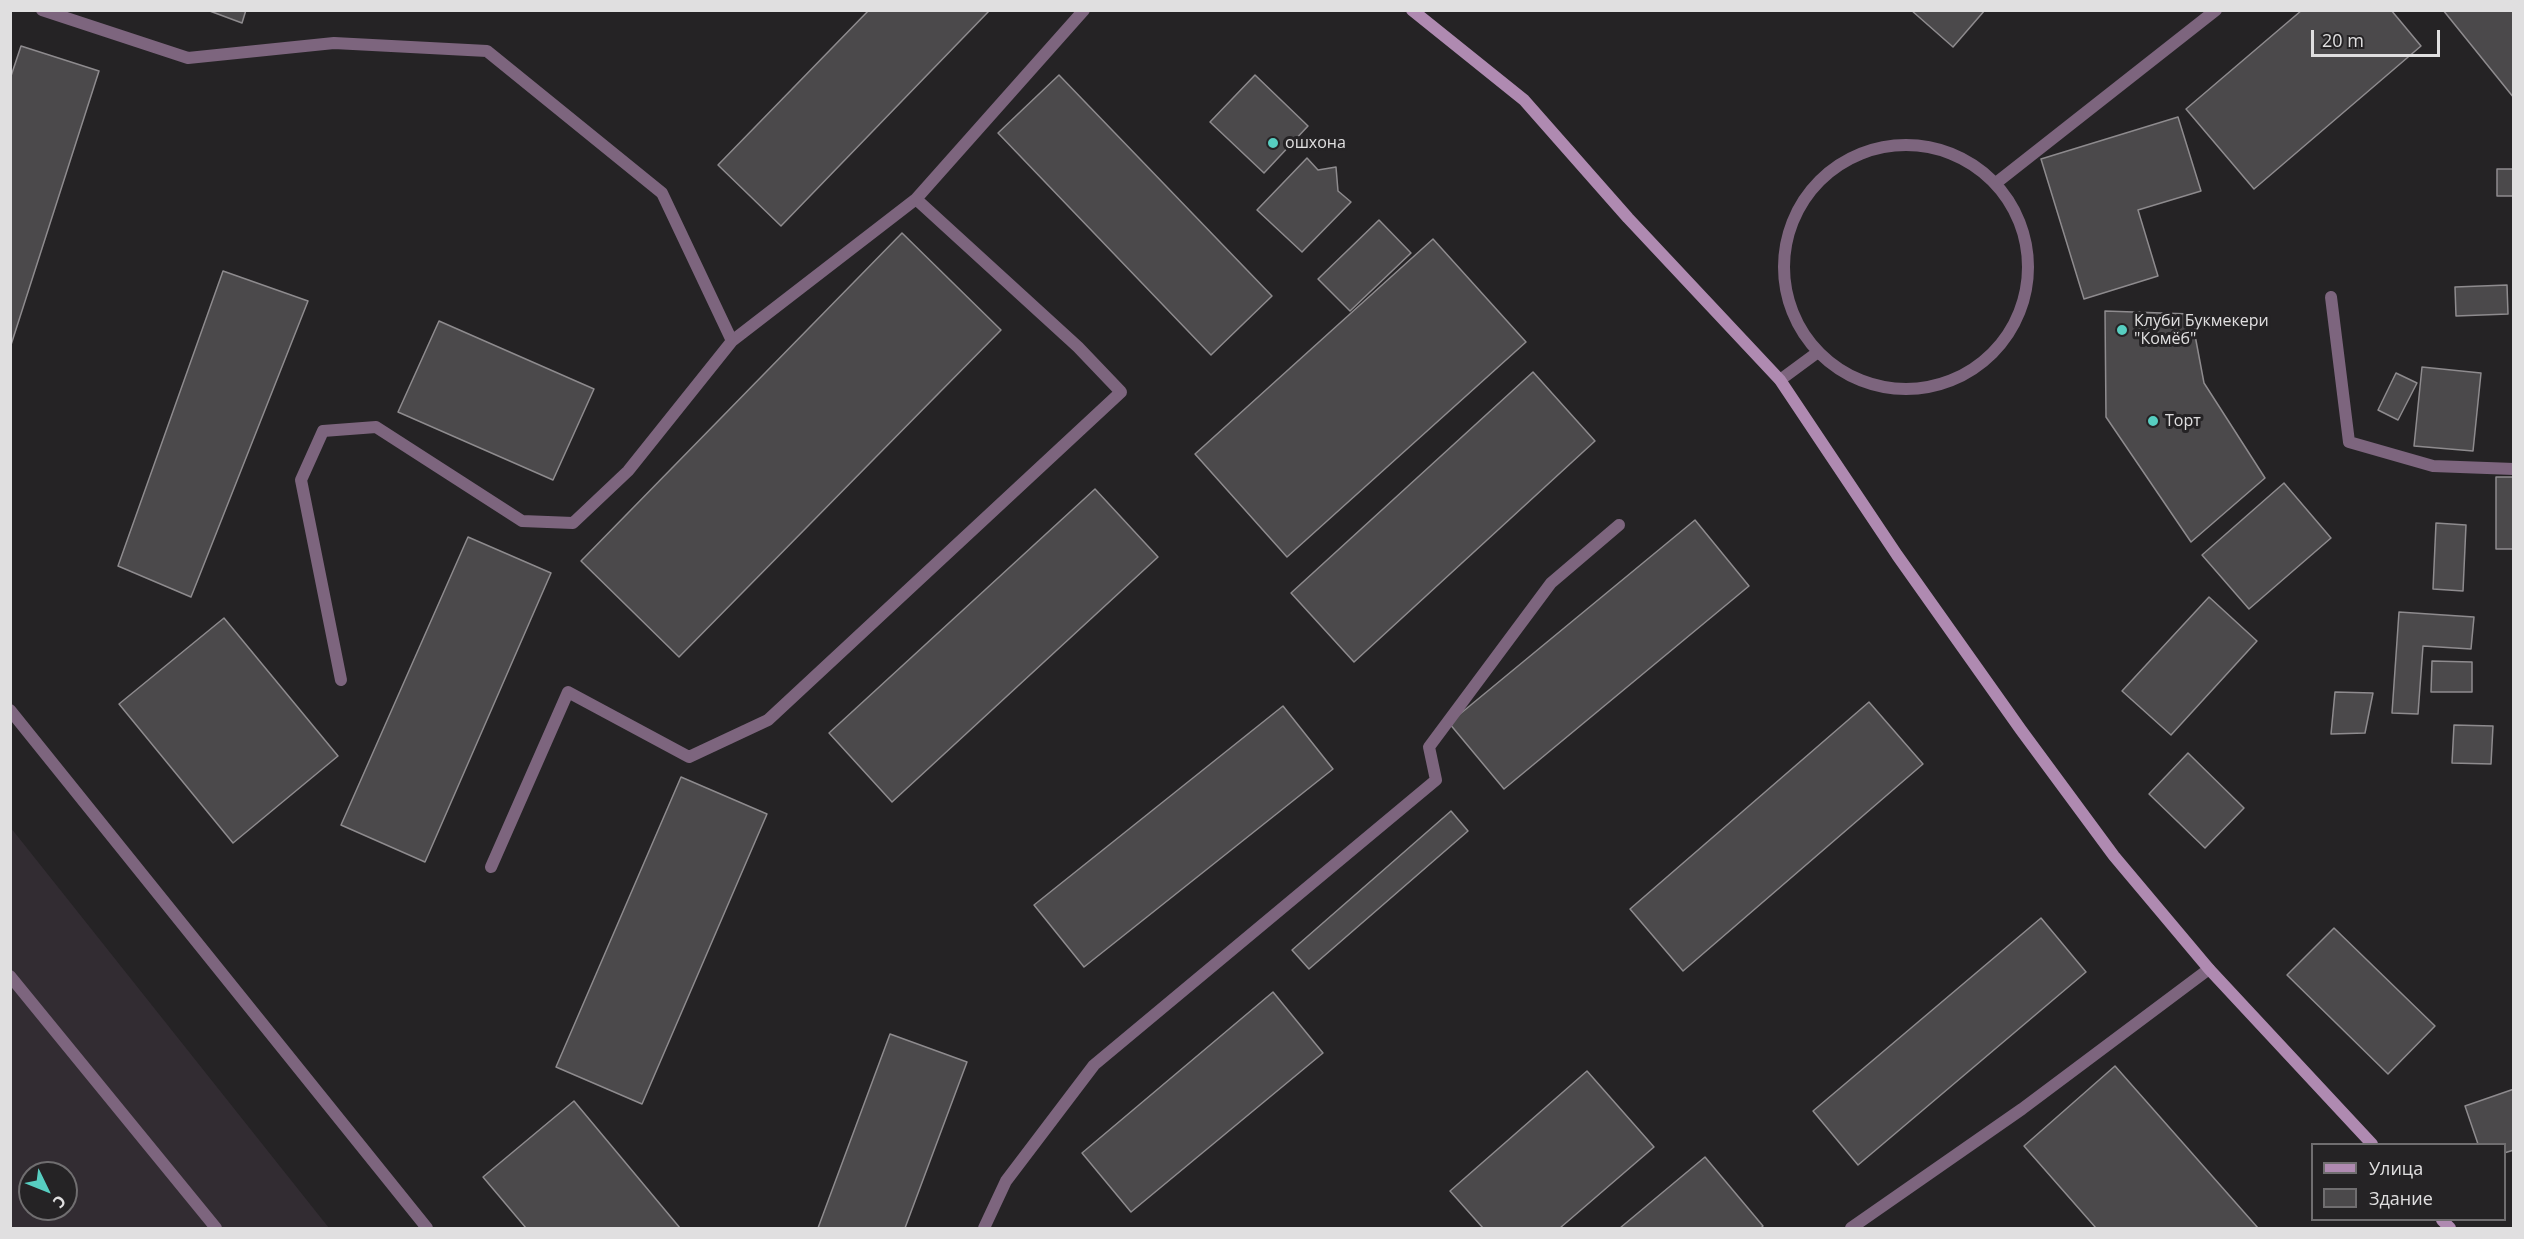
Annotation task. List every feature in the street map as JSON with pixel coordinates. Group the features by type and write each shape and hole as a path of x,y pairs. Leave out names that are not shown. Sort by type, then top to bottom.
{"main road":[{"path":"1412,10 1524,100 1628,218 1780,380 1897,555 2114,856 2209,969 2371,1143"}],"street":[{"path":"42,10 188,58 334,43 487,51 662,193 732,341"},
{"path":"341,680 302,480 323,431 376,427 522,521 573,522 628,471 732,341 916,199 1083,10"},
{"path":"1996,183 2216,10"},
{"path":"1914,145 1945,150 1973,163 1996,183 2014,208 2025,237 2029,267 2025,298 2014,327 1996,351 1972,371 1944,384 1914,390 1883,388 1854,379 1818,352 1806,340 1791,313 1784,283 1784,252 1792,222 1807,195 1828,173 1854,156 1884,146 1914,145"},
{"path":"490,867 568,692 688,757 768,720 1121,392 1078,347 916,199"},
{"path":"2331,297 2349,442 2433,466 2514,469"},
{"path":"1780,380 1818,352"},
{"path":"984,1228 1006,1181 1094,1065 1436,780 1429,747 1551,583 1619,525"},
{"path":"10,710 427,1228"},
{"path":"1851,1228 2022,1109 2209,969"},
{"path":"10,976 216,1228"}],"shaded area":[{"path":"11,828 329,1228 11,1228"}],"building":[{"path":"207,10 246,10 242,23"},
{"path":"869,10 990,10 781,226 718,165"},
{"path":"1911,10 1985,10 1953,47"},
{"path":"2302,10 2391,10 2421,46 2254,189 2186,109"},
{"path":"2443,10 2514,10 2514,98"},
{"path":"21,46 99,71 10,348 10,79"},
{"path":"1059,75 1272,296 1211,355 998,133"},
{"path":"1255,75 1308,126 1264,173 1210,122"},
{"path":"2178,117 2201,191 2138,210 2158,276 2084,299 2041,159"},
{"path":"1307,158 1318,170 1336,167 1338,191 1351,202 1302,252 1257,210"},
{"path":"2497,169 2514,169 2514,196 2497,196"},
{"path":"1379,220 1411,253 1350,311 1318,279"},
{"path":"902,233 1001,330 679,657 581,561"},
{"path":"1433,239 1526,342 1287,557 1195,454"},
{"path":"223,271 308,301 191,597 118,566"},
{"path":"2507,285 2508,314 2456,316 2455,287"},
{"path":"2105,311 2191,314 2204,383 2265,478 2191,542 2106,417"},
{"path":"439,321 594,389 553,480 398,412"},
{"path":"2422,367 2481,373 2473,451 2414,446"},
{"path":"1533,372 1595,441 1354,662 1291,593"},
{"path":"2396,373 2417,383 2398,420 2378,410"},
{"path":"2496,477 2514,477 2514,549 2496,549"},
{"path":"2284,483 2331,538 2249,609 2202,555"},
{"path":"1095,489 1158,557 892,802 829,733"},
{"path":"1695,520 1749,586 1504,789 1449,723"},
{"path":"2436,523 2466,525 2463,591 2433,589"},
{"path":"468,537 551,573 425,862 341,825"},
{"path":"2209,597 2257,641 2171,735 2122,691"},
{"path":"2399,612 2474,617 2471,649 2423,646 2418,714 2392,713"},
{"path":"224,618 338,756 233,843 119,704"},
{"path":"2432,661 2472,662 2472,692 2431,692"},
{"path":"2335,692 2373,693 2365,733 2331,734"},
{"path":"1869,702 1923,764 1683,971 1630,909"},
{"path":"1283,706 1333,769 1084,967 1034,905"},
{"path":"2454,725 2493,726 2491,764 2452,763"},
{"path":"2188,753 2244,808 2205,848 2149,794"},
{"path":"681,777 767,814 642,1104 556,1067"},
{"path":"1451,811 1468,831 1309,969 1292,950"},
{"path":"2041,918 2086,972 1858,1165 1813,1111"},
{"path":"2334,928 2435,1026 2388,1074 2287,975"},
{"path":"1273,992 1323,1053 1131,1212 1082,1153"},
{"path":"890,1034 967,1062 905,1228 818,1228"},
{"path":"2115,1066 2258,1228 2096,1228 2024,1146"},
{"path":"1587,1071 1654,1147 1560,1228 1483,1228 1450,1191"},
{"path":"2514,1089 2514,1150 2506,1152 2506,1143 2478,1143 2465,1106"},
{"path":"574,1101 680,1228 526,1228 483,1177"},
{"path":"1705,1157 1763,1226 1761,1228 1620,1228"}],"place":[{"name":"ошхона","path":"1273,143"},
{"name":"Клуби Букмекери \"Комёб\"","path":"2122,330"},
{"name":"Торт","path":"2153,421"}]}
